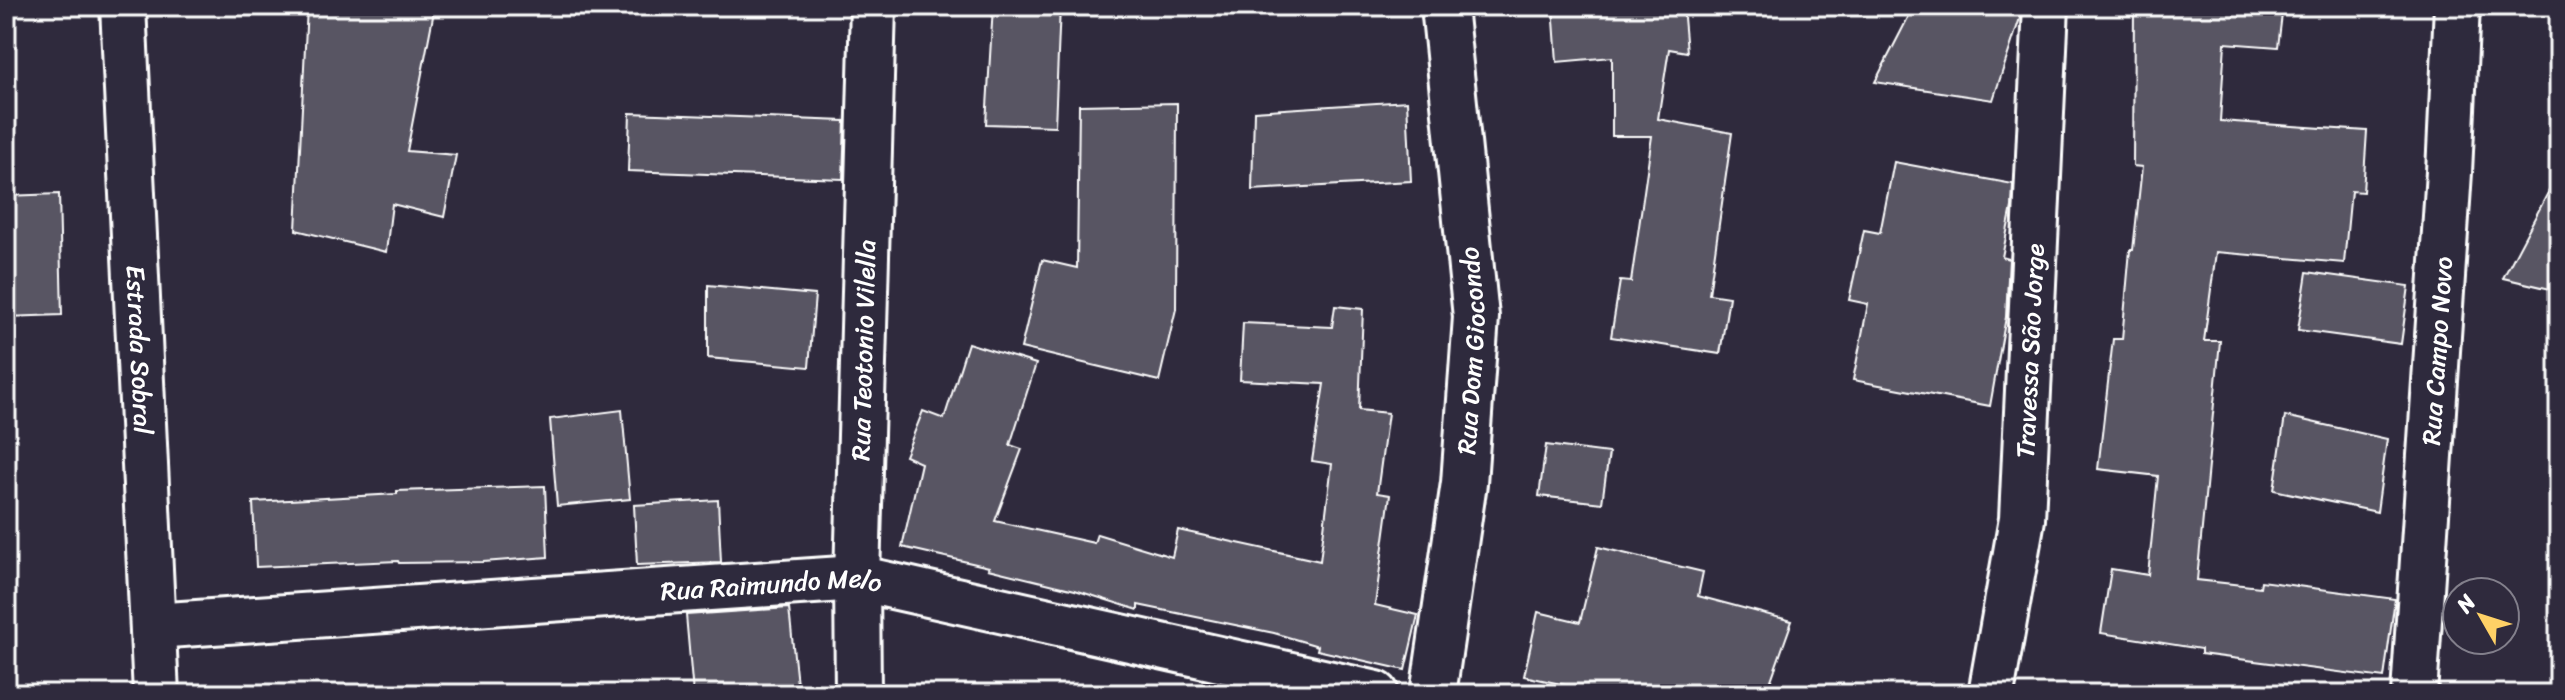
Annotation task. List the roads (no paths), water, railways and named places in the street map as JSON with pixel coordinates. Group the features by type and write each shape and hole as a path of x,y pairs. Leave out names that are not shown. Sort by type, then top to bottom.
{"street":[{"name":"Estrada Sobral","path":"123,6 156,694"},
{"name":"Rua Teotonio Vilella","path":"858,694 857,578 873,6"},
{"name":"Rua Dom Giocondo","path":"1433,694 1464,483 1476,317 1444,6"},
{"name":"Travessa São Jorge","path":"1991,694 2022,519 2046,6"},
{"name":"Rua Campo Novo","path":"2414,694 2457,6"},
{"name":"Rua Raimundo Melo","path":"153,626 857,578 1376,694"}]}
